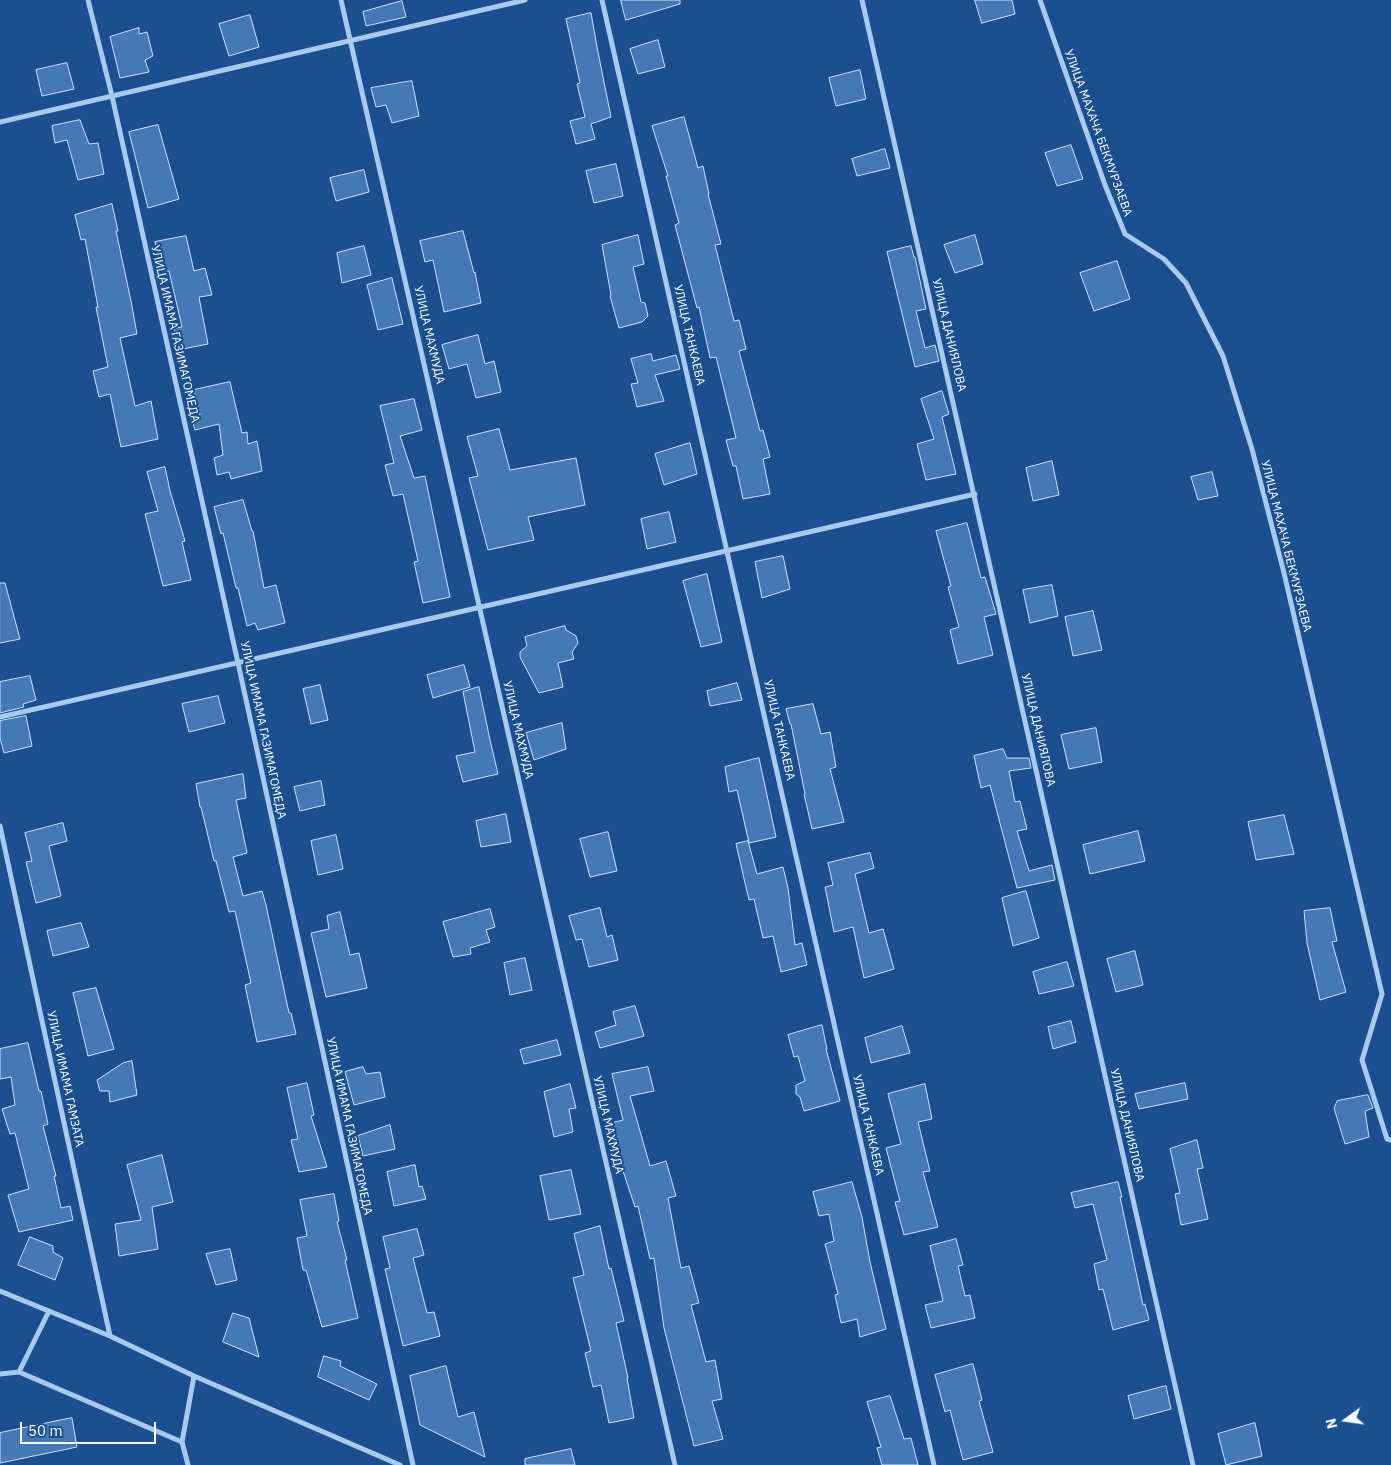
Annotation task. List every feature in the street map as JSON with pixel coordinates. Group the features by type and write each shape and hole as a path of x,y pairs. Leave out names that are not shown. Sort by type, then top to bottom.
{"street":[{"name":"УЛИЦА ИМАМА ГАЗИМАГОМЕДА","path":"88,0 112,96 238,663 413,1465"},
{"name":"УЛИЦА МАХМУДА","path":"342,0 674,1465"},
{"path":"0,122 525,0"},
{"name":"УЛИЦА ТАНКАЕВА","path":"602,0 934,1465"},
{"name":"УЛИЦА ДАНИЯЛОВА","path":"862,0 1193,1465"},
{"name":"УЛИЦА МАХАЧА БЕКМУРЗАЕВА","path":"1040,0 1105,185 1125,234 1164,259 1186,283 1223,356 1252,449 1284,573 1382,994 1362,1060 1389,1140"},
{"path":"0,717 974,494"},
{"name":"УЛИЦА ИМАМА ГАМЗАТА","path":"0,826 110,1336"},
{"path":"0,1290 110,1336 194,1376 400,1465"},
{"path":"19,1372 49,1311"},
{"path":"0,1374 19,1372 182,1442"},
{"path":"188,1465 182,1442 194,1376"}],"building":[{"path":"621,0 680,0 680,4 626,20"},
{"path":"975,0 1012,0 1015,14 982,23"},
{"path":"402,1 406,17 366,26 363,12"},
{"path":"591,13 611,117 591,124 595,139 576,144 570,121 585,117 577,84 580,83 566,19"},
{"path":"250,15 259,47 229,56 219,24"},
{"path":"139,28 139,34 147,32 153,56 145,60 149,72 120,78 110,37"},
{"path":"658,40 665,67 638,74 630,49"},
{"path":"67,63 74,89 42,96 36,70"},
{"path":"860,70 866,99 836,106 829,78"},
{"path":"412,81 419,116 392,123 386,105 376,107 371,88"},
{"path":"684,117 698,168 703,166 721,244 715,245 734,321 739,320 746,349 739,351 760,431 763,430 770,457 763,459 770,494 743,499 736,466 733,466 726,440 736,438 716,357 710,358 699,307 697,308 675,225 679,223 666,176 668,176 652,126"},
{"path":"80,120 89,144 98,143 104,174 78,180 67,140 55,143 52,126"},
{"path":"158,125 179,199 148,208 129,132"},
{"path":"1071,145 1083,179 1057,186 1045,153"},
{"path":"885,149 890,168 857,176 852,159"},
{"path":"616,164 623,196 594,203 586,171"},
{"path":"364,170 369,192 336,201 330,178"},
{"path":"112,204 137,334 120,338 135,406 151,401 158,439 121,447 110,394 99,397 93,371 108,367 85,239 81,240 75,215"},
{"path":"463,231 475,272 481,303 444,312 433,260 425,262 420,241"},
{"path":"638,235 644,264 633,267 641,302 645,303 648,316 642,322 619,328 610,296 602,245"},
{"path":"975,235 983,264 955,273 944,245"},
{"path":"186,236 194,271 205,268 212,295 199,297 208,344 178,350 174,328 182,327 169,271 162,272 155,242"},
{"path":"364,246 371,275 342,283 337,253"},
{"path":"911,246 926,309 916,311 925,348 935,345 939,361 915,367 887,252"},
{"path":"1117,261 1130,299 1094,311 1080,273"},
{"path":"392,278 403,324 378,330 367,285"},
{"path":"478,335 485,364 494,361 501,392 476,398 467,364 449,369 442,345"},
{"path":"651,354 653,361 676,355 680,369 655,375 664,401 637,407 631,384 638,383 631,359"},
{"path":"230,382 242,433 247,432 248,444 257,441 262,471 231,479 229,472 217,475 214,458 223,455 219,424 195,430 191,417 200,415 194,390"},
{"path":"942,391 949,414 942,417 956,474 926,480 917,444 934,439 921,399"},
{"path":"414,399 422,430 400,436 414,478 425,476 450,597 423,603 414,562 418,561 403,494 393,496 385,465 394,463 380,406"},
{"path":"499,429 510,470 576,458 585,505 528,517 534,540 488,550 469,478 478,476 467,437"},
{"path":"690,443 697,474 664,485 655,454"},
{"path":"1052,461 1059,495 1033,501 1026,468"},
{"path":"165,467 185,541 182,542 191,580 163,586 145,514 158,511 147,472"},
{"path":"1212,472 1218,496 1198,500 1191,477"},
{"path":"243,500 253,531 264,588 276,585 285,623 258,630 255,623 247,626 223,533 221,534 214,507"},
{"path":"669,512 676,542 647,549 641,519"},
{"path":"967,523 981,578 985,577 996,614 984,617 993,655 958,664 950,630 959,627 948,587 951,586 936,531"},
{"path":"783,556 790,589 762,598 755,562"},
{"path":"707,574 722,642 701,647 683,581"},
{"path":"0,583 5,583 20,639 0,643"},
{"path":"1052,585 1058,616 1030,623 1023,590"},
{"path":"1093,611 1102,650 1073,656 1065,617"},
{"path":"565,626 566,630 576,636 578,643 572,652 574,659 558,663 563,687 539,693 520,657 520,652 527,646 525,637"},
{"path":"464,665 470,687 433,698 427,675"},
{"path":"30,676 36,700 23,704 24,707 0,713 0,682"},
{"path":"737,683 742,700 710,706 707,691"},
{"path":"320,685 328,720 311,724 303,689"},
{"path":"479,687 498,774 463,782 456,756 475,752 463,692"},
{"path":"218,696 225,723 189,732 182,704"},
{"path":"813,704 821,734 830,732 836,767 830,769 844,822 812,829 791,724 786,709"},
{"path":"26,716 32,746 4,753 0,738 0,721"},
{"path":"562,723 566,749 534,760 526,733"},
{"path":"1096,728 1102,762 1069,769 1061,735"},
{"path":"1003,749 1007,758 1029,758 1031,768 1009,771 1015,802 1020,801 1027,829 1017,831 1029,871 1052,865 1055,880 1017,888 990,785 981,788 974,756"},
{"path":"759,758 776,837 749,843 737,790 729,792 725,767"},
{"path":"243,774 246,798 236,800 247,853 233,857 243,896 262,891 289,1013 291,1013 296,1034 257,1042 245,985 251,983 235,911 229,912 200,807 196,784"},
{"path":"321,781 325,805 300,811 294,787"},
{"path":"506,814 511,842 481,847 476,821"},
{"path":"1284,815 1294,854 1256,860 1248,822"},
{"path":"63,823 67,841 49,846 61,896 36,903 26,862 32,861 25,833"},
{"path":"1138,831 1145,861 1090,874 1083,845"},
{"path":"608,832 617,871 590,877 580,839"},
{"path":"336,835 343,869 318,875 311,841"},
{"path":"748,841 757,874 783,867 788,888 795,945 802,943 807,965 781,972 773,936 763,938 754,899 749,900 736,844"},
{"path":"870,853 874,868 855,874 869,933 883,929 894,969 864,978 853,927 834,932 825,887 833,885 828,863"},
{"path":"1026,891 1039,938 1013,946 1002,898"},
{"path":"600,908 607,937 612,935 618,960 589,967 582,939 576,940 569,916"},
{"path":"1330,908 1337,941 1332,942 1346,992 1320,1000 1307,943 1304,911"},
{"path":"490,909 495,927 486,930 490,942 470,948 471,954 453,957 443,922"},
{"path":"340,912 350,955 359,953 367,988 326,997 311,933 329,929 327,916"},
{"path":"81,923 89,947 53,956 47,931"},
{"path":"1135,951 1143,985 1116,992 1107,959"},
{"path":"525,958 532,990 510,995 504,963"},
{"path":"1067,962 1074,986 1039,994 1033,972"},
{"path":"96,988 114,1049 88,1056 73,993"},
{"path":"635,1006 644,1036 600,1048 595,1032 616,1025 613,1012"},
{"path":"1071,1021 1076,1042 1053,1049 1048,1027"},
{"path":"822,1025 826,1049 840,1101 804,1111 800,1097 796,1094 796,1085 805,1081 798,1056 794,1057 788,1035"},
{"path":"902,1026 910,1053 871,1063 865,1038"},
{"path":"557,1040 561,1055 524,1064 520,1050"},
{"path":"28,1043 48,1124 43,1126 56,1176 54,1176 61,1208 70,1206 73,1220 19,1232 8,1195 29,1189 15,1133 10,1134 2,1109 15,1105 11,1077 0,1079 0,1049"},
{"path":"132,1061 137,1095 110,1102 109,1091 100,1091 97,1080 123,1063"},
{"path":"363,1067 366,1074 380,1072 385,1097 354,1105 345,1072"},
{"path":"648,1067 654,1091 630,1096 650,1166 666,1161 676,1196 668,1198 681,1268 689,1266 699,1303 691,1305 706,1362 715,1360 722,1399 712,1401 723,1439 694,1446 664,1328 654,1258 650,1259 638,1206 635,1207 618,1156 611,1123 623,1120 612,1074"},
{"path":"307,1083 314,1115 311,1116 327,1167 299,1172 291,1140 298,1139 287,1088"},
{"path":"1185,1083 1188,1099 1139,1109 1135,1094"},
{"path":"570,1084 576,1108 569,1109 573,1132 554,1137 544,1092"},
{"path":"925,1084 932,1119 918,1122 930,1171 923,1172 938,1227 904,1235 895,1202 900,1201 886,1148 901,1144 888,1094"},
{"path":"1368,1095 1373,1108 1365,1111 1369,1137 1345,1144 1334,1108 1337,1101"},
{"path":"390,1125 395,1149 363,1156 358,1136"},
{"path":"1197,1140 1203,1168 1197,1169 1208,1219 1181,1225 1175,1194 1180,1193 1170,1149"},
{"path":"162,1155 173,1202 152,1207 158,1249 119,1256 115,1224 141,1220 127,1165"},
{"path":"415,1165 419,1187 422,1186 426,1199 394,1206 387,1172"},
{"path":"571,1170 581,1214 549,1220 540,1176"},
{"path":"852,1182 862,1217 870,1262 886,1329 860,1337 857,1319 841,1323 835,1295 838,1294 825,1244 834,1241 829,1214 819,1216 813,1192"},
{"path":"1118,1182 1143,1305 1145,1304 1149,1320 1113,1330 1103,1289 1099,1290 1094,1264 1107,1260 1093,1204 1075,1208 1071,1193"},
{"path":"334,1194 339,1221 337,1222 347,1260 345,1260 358,1318 322,1327 306,1270 303,1270 297,1238 307,1236 300,1200"},
{"path":"600,1226 609,1269 611,1268 624,1321 616,1323 628,1378 634,1418 609,1423 601,1385 593,1387 585,1353 591,1351 573,1278 584,1275 574,1234"},
{"path":"417,1229 424,1255 413,1258 427,1313 434,1312 440,1336 403,1346 385,1269 390,1268 383,1237"},
{"path":"30,1237 53,1246 53,1252 63,1258 55,1280 18,1265"},
{"path":"956,1239 963,1265 958,1266 965,1296 970,1295 975,1318 931,1328 925,1305 943,1301 930,1246"},
{"path":"230,1249 237,1280 216,1285 206,1254"},
{"path":"233,1313 249,1318 259,1357 223,1342"},
{"path":"324,1356 341,1361 340,1366 377,1384 369,1400 318,1377"},
{"path":"973,1364 982,1400 979,1401 993,1452 963,1460 950,1410 945,1412 935,1375"},
{"path":"446,1366 458,1417 474,1412 485,1457 420,1425 410,1376"},
{"path":"1166,1386 1171,1409 1134,1419 1128,1396"},
{"path":"890,1396 904,1439 911,1438 918,1465 882,1465 877,1448 881,1447 867,1402"},
{"path":"72,1418 77,1447 0,1463 0,1433"},
{"path":"1255,1423 1262,1456 1226,1465 1218,1434"},
{"path":"571,1449 575,1465 525,1465 525,1459"}]}
